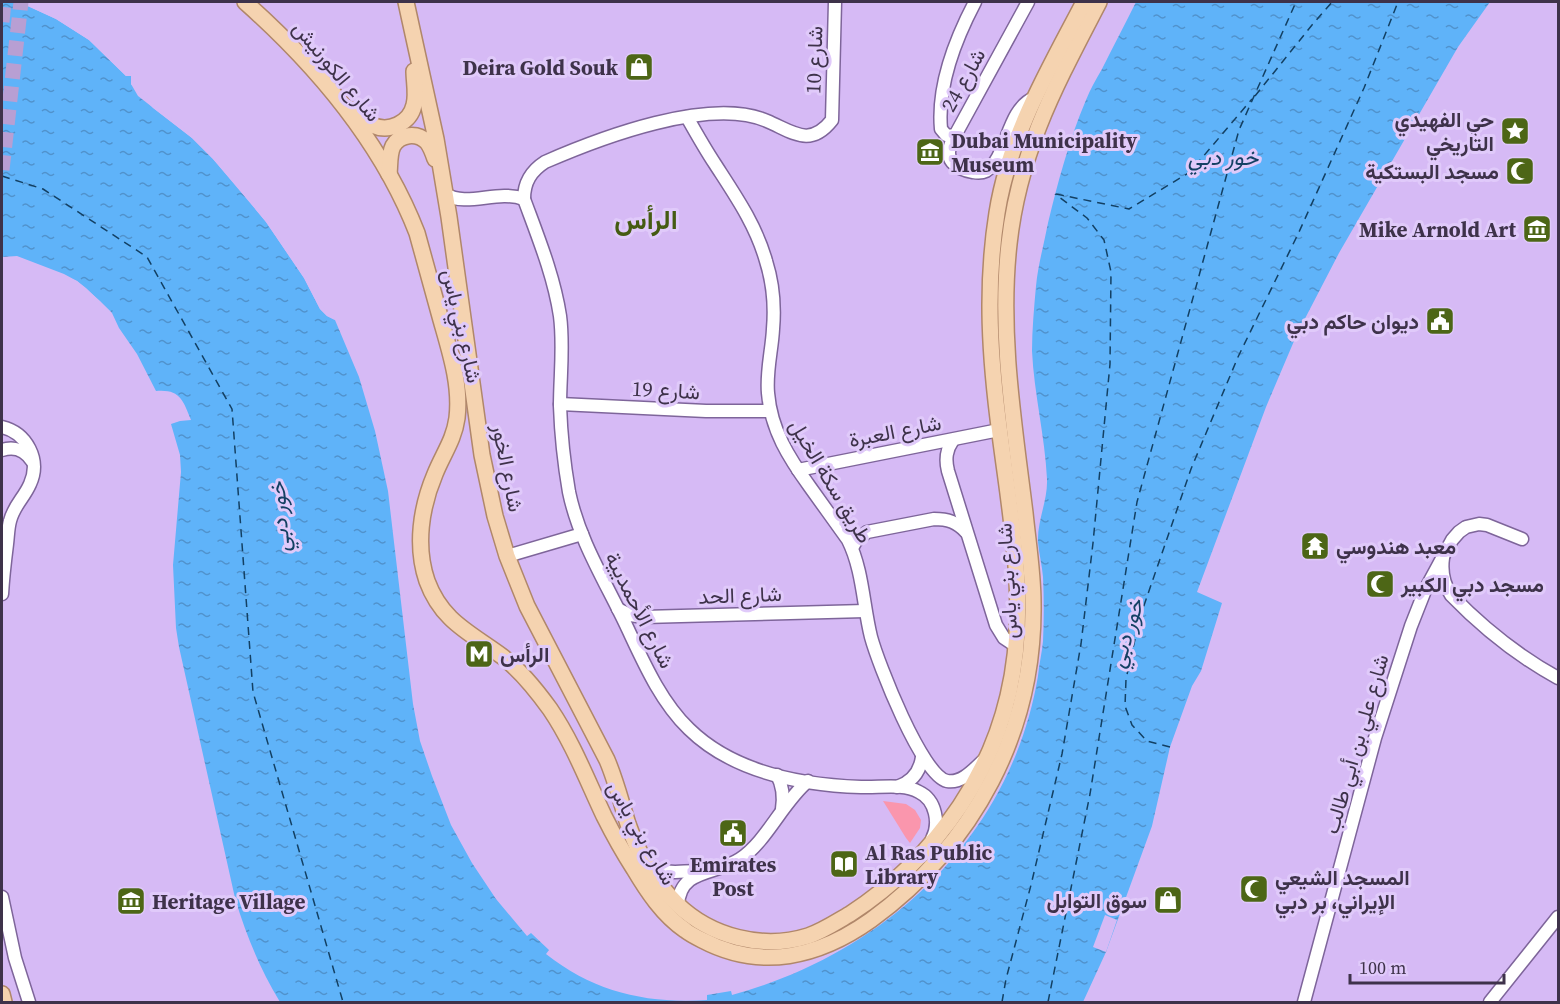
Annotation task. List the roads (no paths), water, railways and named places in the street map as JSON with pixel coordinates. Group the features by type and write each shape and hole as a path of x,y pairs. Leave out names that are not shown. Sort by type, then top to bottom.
{"main road":[{"name":"شارع الكورنيش","path":"245,2 295,50 329,88 361,130 389,174"},
{"name":"شارع الخور","path":"406,2 436,140 449,217 482,455 490,496 507,556 539,630 613,773 629,826 647,864 678,905"},
{"name":"شارع بني ياس","path":"678,905 721,933 762,942 786,941 810,936 832,926 883,890 929,847 961,805 986,758 1007,699 1016,646 1018,603 1013,528 999,430 991,336 989,296 991,257 1004,180 1017,139 1034,98 1084,2"},
{"name":"شارع بني ياس","path":"389,174 417,233 453,363 456,383 457,420 453,439 434,476 422,512 420,531 424,569 439,606 463,631 511,664 546,704 566,735 605,818 625,854 641,881 668,916 685,930 716,947 746,956 769,958 813,951 834,943 866,923 896,900 950,846 977,808 991,783 1007,748 1018,712 1033,638 1033,600 1006,333 1006,268 1009,239 1016,194 1029,149 1051,96 1099,2"},
{"path":"329,88 372,124 381,127 399,124 412,111 415,102 413,35"},
{"path":"389,174 392,147 402,137 416,136 428,144 444,188"},
{"path":"1017,139 1018,156 1022,157 1029,149"},
{"path":"998,209 1004,206 1007,209 1002,253 1006,268"},
{"path":"589,782 613,773"},
{"path":"2,994 4,1002"}],"street":[{"name":"شارع 10","path":"687,117 714,113 743,114 768,121 792,133 810,136 826,128 832,120 835,2"},
{"path":"954,136 946,135 940,129 941,105 951,56 975,2"},
{"name":"شارع 24","path":"1028,2 949,146 951,162 965,171 984,172 988,169 996,159 1019,111 1027,101 1034,98"},
{"path":"509,195 526,182 537,167 545,162 627,132 687,117"},
{"name":"طريق سكة الخيل","path":"687,117 753,224 767,262 774,308 768,373 770,411 780,441 852,548 880,665 922,757 940,778 947,781 961,779 986,758"},
{"path":"444,188 454,198 467,200 509,195 524,199 526,182"},
{"name":"شارع الأحمديية","path":"524,199 551,277 560,315 562,365 560,404 563,453 570,494 582,534 594,561 653,679 677,716 687,727 722,754 748,766 808,781 851,787 908,788 920,792 933,806 937,823 929,847"},
{"path":"449,217 460,204 467,200"},
{"name":"شارع 19","path":"560,404 706,411 770,411"},
{"path":"2,427 14,431 24,440 31,452 34,469 31,482 15,506 10,520 2,594"},
{"name":"شارع العبرة","path":"798,470 999,430"},
{"path":"953,440 946,463 999,632 1016,646"},
{"path":"2,450 12,448 22,451 33,462"},
{"path":"852,548 856,541 867,532 934,519 953,521 968,533"},
{"name":"شارع علي بن أبي طالب","path":"1304,1002 1375,738 1420,601 1455,536 1470,525 1487,525 1522,539"},
{"path":"507,556 582,534"},
{"path":"1444,553 1442,567 1444,582 1456,601"},
{"path":"1420,601 1430,595 1441,594 1452,597 1499,639 1558,678"},
{"name":"شارع الحد","path":"618,609 630,615 644,617 865,610"},
{"path":"896,787 914,776 922,757"},
{"path":"777,775 783,794 782,810"},
{"path":"678,905 686,883 699,874 733,863 750,851 793,795 808,781"},
{"path":"647,864 671,873 694,871 706,873"},
{"path":"2,897 13,950 29,1002"},
{"path":"1490,1002 1558,918"}],"water":[{"name":"خور دبي","path":"2,2 19,2 56,19 89,40 126,76 131,76 131,84 153,108 192,138 213,159 266,222 304,278 320,309 335,320 359,377 375,431 388,491 413,704 420,741 451,825 472,863 496,899 527,936 531,933 549,950 546,954 583,978 622,993 685,1001 707,1000 707,995 731,991 732,995 788,976 841,950 889,918 933,880 970,837 1000,788 1023,734 1038,676 1043,641 1043,577 1038,534 1047,479 1032,351 1038,270 1048,223 1074,130 1089,92 1136,2 1490,2 1458,47 1339,253 1297,334 1266,407 1197,592 1222,603 1201,671 1192,686 1170,747 1152,826 1106,952 1083,1002 280,1002 254,952 235,898 176,628 173,565 181,472 180,455 171,424 191,420 180,397 170,392 156,391 112,313 77,281 18,257 2,257"}],"tunnel":[{"path":"2,22 4,2"},
{"path":"2,170 21,2"}],"place":[{"name":"Deira Gold Souk","path":"639,67"},
{"name":"حي الفهيدي التاريخي","path":"1515,131"},
{"name":"Dubai Municipality Museum","path":"930,152"},
{"name":"مسجد البستكية","path":"1520,171"},
{"name":"Mike Arnold Art","path":"1537,229"},
{"name":"ديوان حاكم دبي","path":"1440,321"},
{"name":"معبد هندوسي","path":"1315,546"},
{"name":"مسجد دبي الكبير","path":"1380,584"},
{"name":"الرأس","path":"479,654"},
{"name":"Emirates Post","path":"733,833"},
{"name":"Al Ras Public Library","path":"844,864"},
{"name":"المسجد الشيعي الإيراني، بر دبي","path":"1254,889"},
{"name":"سوق التوابل","path":"1168,900"},
{"name":"Heritage Village","path":"131,901"}],"district":[{"name":"الرأس","path":"646,219"}]}
